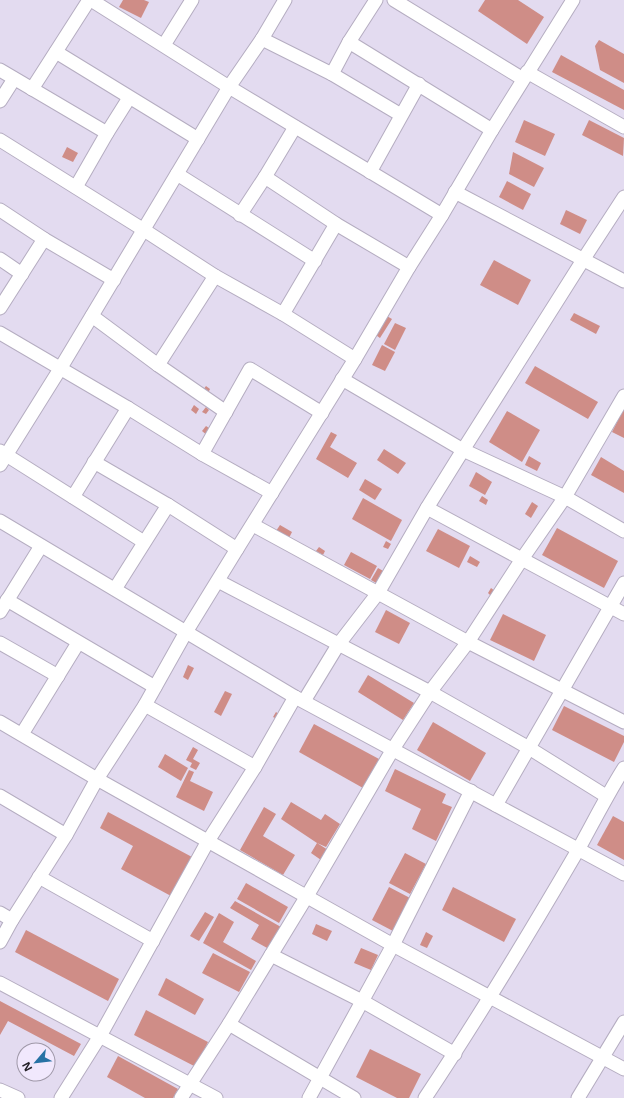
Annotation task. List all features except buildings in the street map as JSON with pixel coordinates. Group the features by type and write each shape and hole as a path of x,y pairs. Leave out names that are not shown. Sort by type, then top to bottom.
{"street":[{"path":"32,89 90,0 229,87 442,215"},
{"path":"164,45 192,0"},
{"path":"332,74 349,42 376,0"},
{"path":"394,0 525,76 624,128"},
{"path":"0,942 12,920 66,835 97,779 145,705 186,632 322,413 492,130 573,0"},
{"path":"144,542 73,496 2,457 60,369 229,87 262,39 283,1"},
{"path":"262,39 332,74 400,115"},
{"path":"349,42 492,130"},
{"path":"56,52 198,139"},
{"path":"0,70 107,133"},
{"path":"0,101 14,78"},
{"path":"370,172 418,84"},
{"path":"76,187 129,98"},
{"path":"240,215 295,127"},
{"path":"2,146 76,187 215,276 283,314 355,359"},
{"path":"177,174 315,261"},
{"path":"265,177 336,224 409,267"},
{"path":"455,192 624,280"},
{"path":"62,1098 100,1036 208,841 300,699 338,645 378,593 427,508 463,450 624,197"},
{"path":"0,210 44,239 114,280"},
{"path":"283,314 336,224"},
{"path":"0,308 44,239"},
{"path":"0,259 22,274"},
{"path":"158,365 215,276"},
{"path":"92,316 158,365 226,412"},
{"path":"0,333 128,408 202,454 272,494"},
{"path":"202,454 250,369 322,413"},
{"path":"342,379 463,450 565,497 624,531"},
{"path":"181,1098 229,1024 307,896 392,749 430,692 468,642 522,559 565,497 624,396"},
{"path":"73,496 128,408"},
{"path":"94,462 168,505 237,549"},
{"path":"115,588 168,505"},
{"path":"427,508 624,614"},
{"path":"0,521 300,699 624,874"},
{"path":"253,525 468,642 624,722"},
{"path":"0,612 41,546"},
{"path":"218,581 430,692 529,748 606,796"},
{"path":"496,805 624,583"},
{"path":"7,600 154,687"},
{"path":"0,643 58,676"},
{"path":"22,734 78,643"},
{"path":"145,705 255,767"},
{"path":"0,722 97,779 393,945 624,1069"},
{"path":"425,1098 455,1054 490,997 578,849 606,796 624,768"},
{"path":"309,1098 393,945 471,791"},
{"path":"0,796 66,835"},
{"path":"39,877 153,941"},
{"path":"0,913 12,920"},
{"path":"271,955 362,1001 455,1054"},
{"path":"0,983 216,1098"},
{"path":"578,1098 624,1022"},
{"path":"229,1024 354,1098"},
{"path":"0,1090 18,1098"}]}
